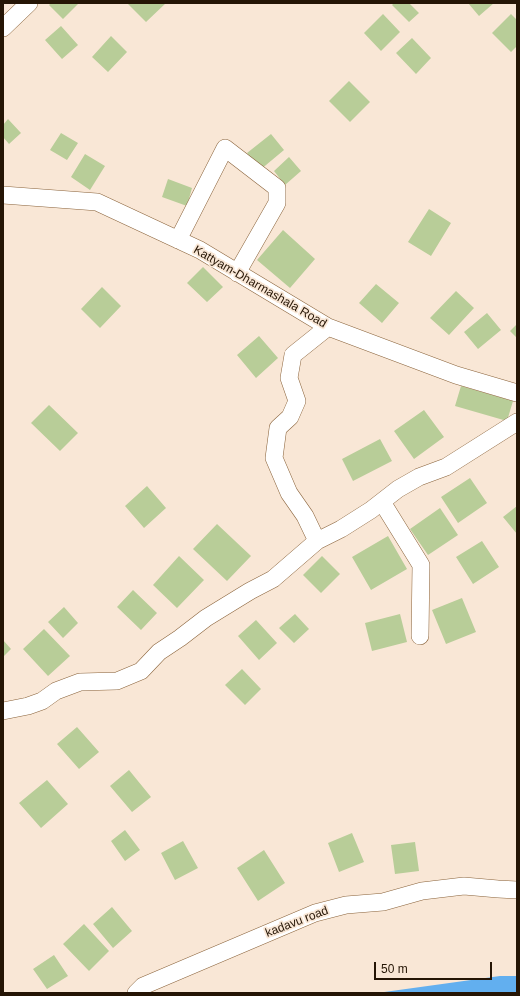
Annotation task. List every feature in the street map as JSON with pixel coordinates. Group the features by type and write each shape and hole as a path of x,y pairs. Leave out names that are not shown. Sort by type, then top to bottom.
{"street":[{"path":"3,28 30,3"},
{"path":"178,240 225,148 277,188 277,202 238,273"},
{"name":"Kattyam-Dharmashala Road","path":"3,195 97,202 200,250 328,327 456,375 517,392"},
{"path":"316,541 305,516 289,493 274,458 278,428 290,417 297,401 289,378 294,355 328,327"},
{"path":"3,711 28,706 42,701 56,690 80,682 117,681 141,671 160,652 206,618 273,579 316,541 342,529 371,510 398,489 419,477 446,467 517,422"},
{"path":"382,502 420,565 420,636"},
{"name":"kadavu road","path":"136,993 143,986 315,913 346,905 383,902 422,891 464,886 517,890"}],"water":[{"path":"500,976 517,976 517,993 377,993"}],"building":[{"path":"51,3 79,3 63,19 49,5"},
{"path":"127,3 166,3 146,22"},
{"path":"394,3 409,3 419,13 409,22 392,5"},
{"path":"468,3 494,3 479,16"},
{"path":"383,14 400,32 381,51 364,33"},
{"path":"511,14 517,20 517,46 511,52 492,33"},
{"path":"61,26 78,45 62,59 45,40"},
{"path":"111,36 127,52 108,72 92,57"},
{"path":"412,38 431,58 416,74 396,53"},
{"path":"349,81 370,102 350,122 329,101"},
{"path":"8,119 21,133 9,144 3,137 3,125"},
{"path":"61,133 78,143 67,160 50,150"},
{"path":"271,134 284,150 260,170 247,153"},
{"path":"85,154 105,166 90,190 71,177"},
{"path":"289,157 301,171 285,185 274,171"},
{"path":"168,179 192,188 187,206 162,197"},
{"path":"429,209 451,223 431,256 408,242"},
{"path":"283,230 315,259 290,288 257,260"},
{"path":"203,267 223,287 207,302 187,283"},
{"path":"376,284 399,303 382,323 359,303"},
{"path":"102,287 121,306 100,328 81,309"},
{"path":"456,291 474,308 449,335 430,318"},
{"path":"487,313 501,330 478,349 464,332"},
{"path":"517,324 517,338 510,331"},
{"path":"259,336 278,358 256,378 237,355"},
{"path":"461,386 513,401 507,421 455,406"},
{"path":"49,405 78,433 60,451 31,423"},
{"path":"424,410 444,437 414,459 394,431"},
{"path":"380,439 392,461 353,481 342,459"},
{"path":"470,478 487,503 458,523 441,497"},
{"path":"147,486 166,508 144,528 125,506"},
{"path":"517,506 517,534 503,517"},
{"path":"440,508 458,535 428,555 410,529"},
{"path":"217,524 251,556 227,581 193,549"},
{"path":"388,536 407,569 371,590 352,557"},
{"path":"482,541 499,567 473,584 456,557"},
{"path":"179,556 204,580 177,608 153,585"},
{"path":"322,556 340,574 321,593 303,575"},
{"path":"133,590 157,613 141,630 117,607"},
{"path":"462,598 476,632 446,644 432,610"},
{"path":"64,607 78,623 63,638 48,622"},
{"path":"295,614 309,629 294,643 279,628"},
{"path":"400,614 407,642 372,651 365,623"},
{"path":"256,620 277,643 259,660 238,636"},
{"path":"44,629 70,656 48,676 23,649"},
{"path":"3,640 11,649 3,657"},
{"path":"242,669 261,689 245,705 225,685"},
{"path":"77,727 99,752 79,769 57,744"},
{"path":"129,770 151,797 132,812 110,786"},
{"path":"47,780 68,804 41,828 19,803"},
{"path":"125,830 140,850 125,861 111,841"},
{"path":"352,833 364,862 339,872 328,843"},
{"path":"183,841 198,868 175,880 161,853"},
{"path":"415,842 419,871 395,874 391,845"},
{"path":"264,850 285,883 258,901 237,868"},
{"path":"112,907 132,931 113,948 93,924"},
{"path":"84,924 109,951 89,971 63,944"},
{"path":"54,955 68,976 47,989 33,969"}]}
